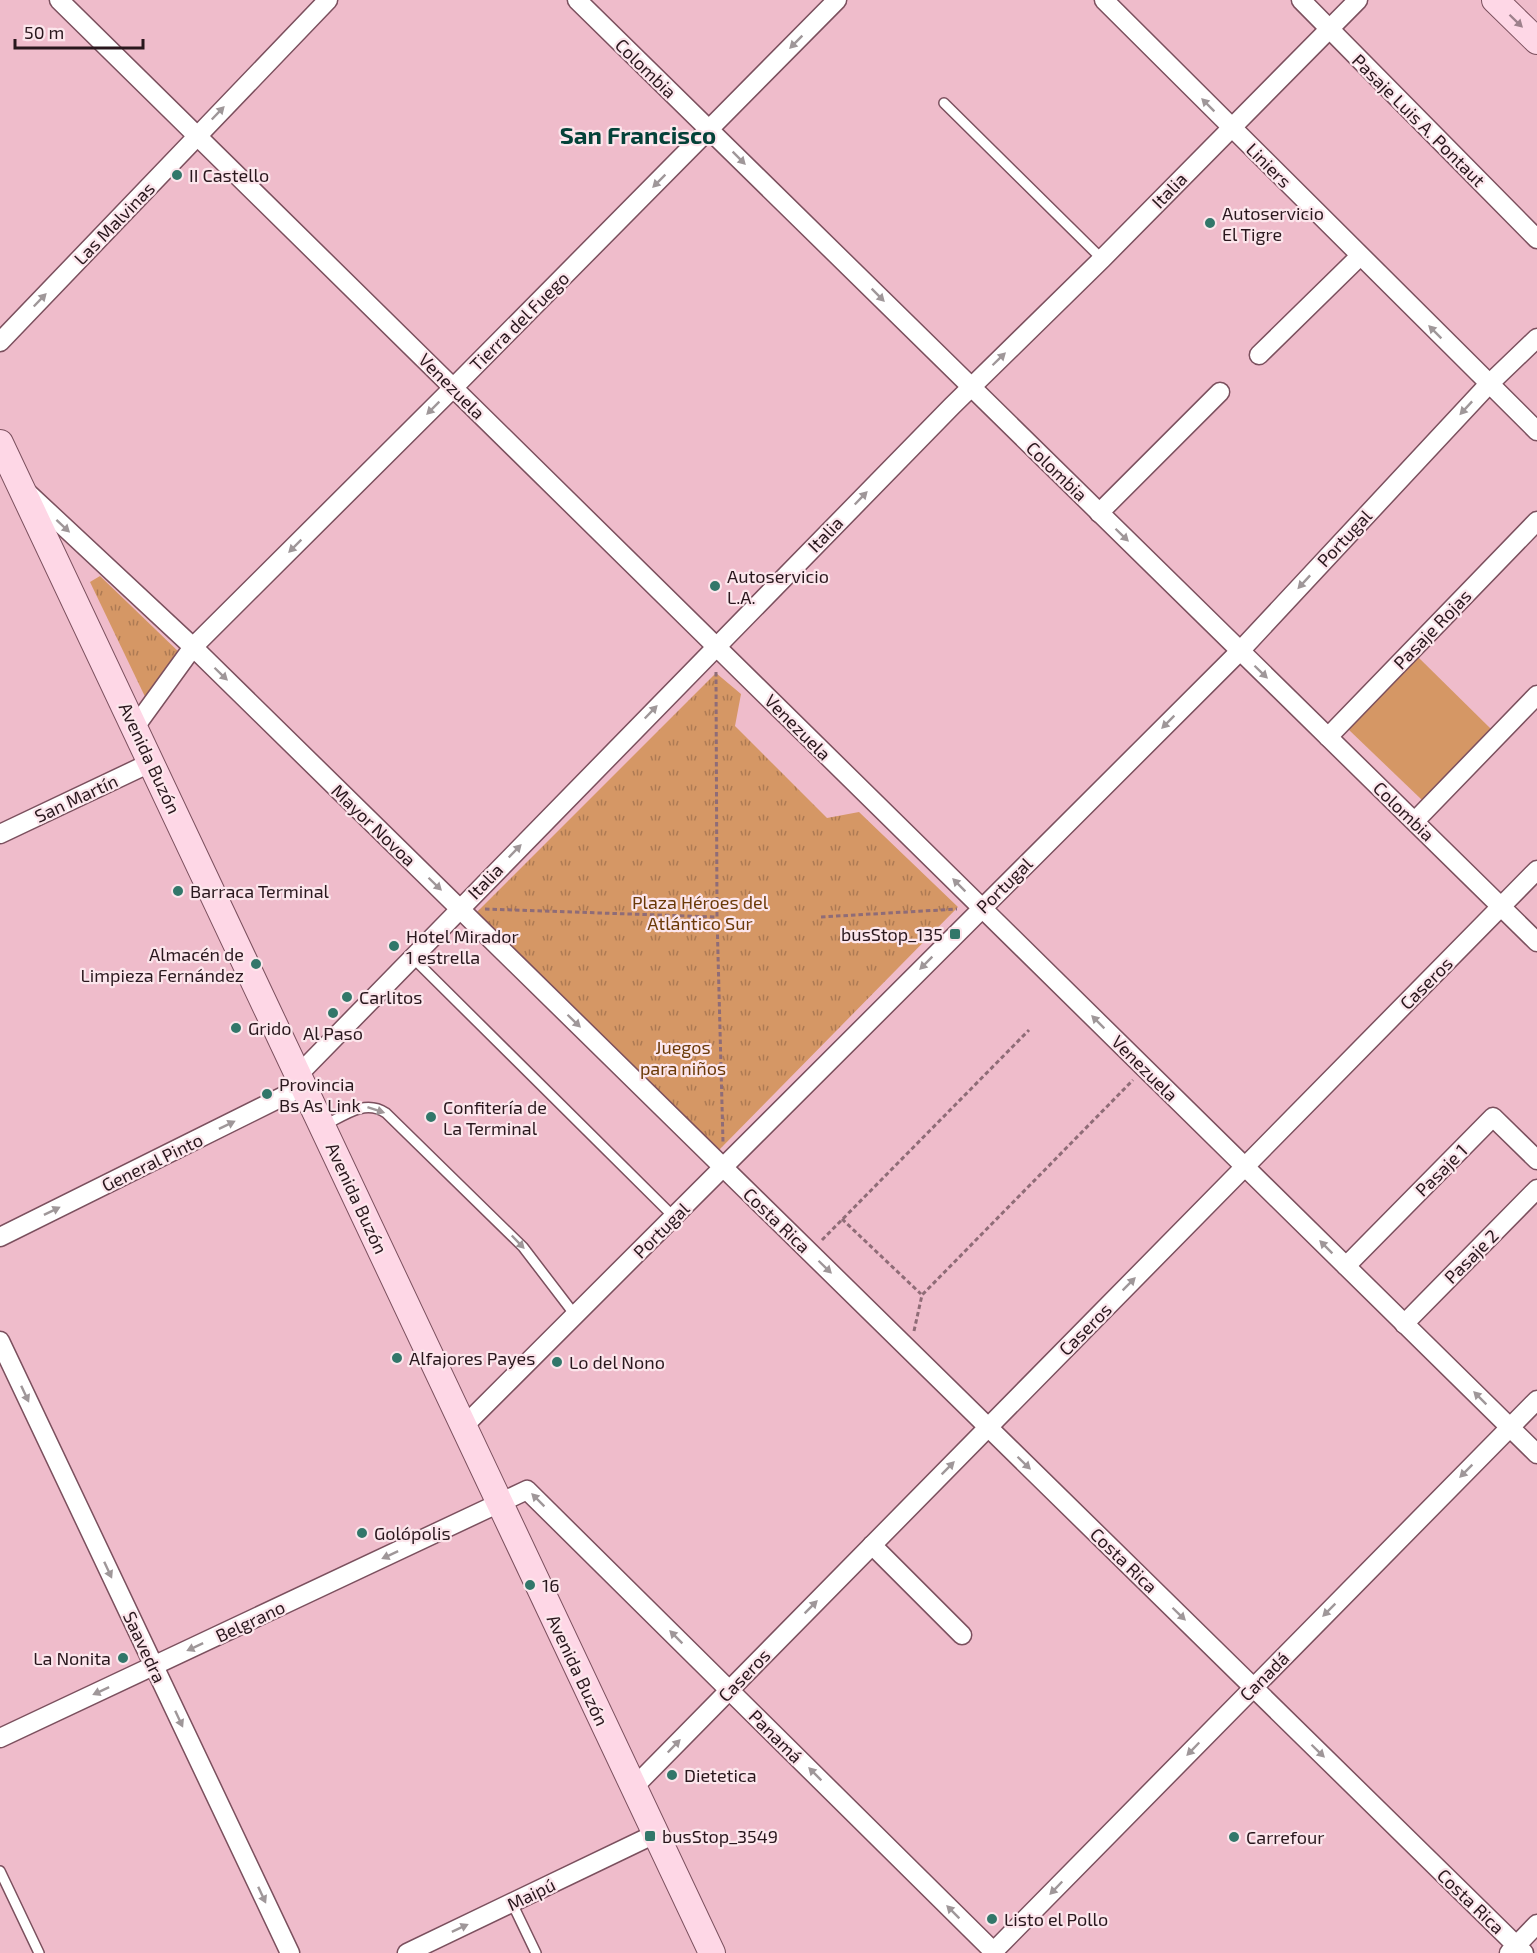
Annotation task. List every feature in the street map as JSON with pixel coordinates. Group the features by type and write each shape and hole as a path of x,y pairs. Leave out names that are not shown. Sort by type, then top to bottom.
{"main road":[{"path":"1495,0 1537,41"},
{"name":"Avenida Buzón","path":"0,443 712,1953"}],"street":[{"name":"Venezuela","path":"59,0 1537,1454"},
{"name":"Las Malvinas","path":"0,342 328,0"},
{"name":"Colombia","path":"577,0 1537,942"},
{"name":"Tierra del Fuego","path":"135,727 193,647 837,0"},
{"name":"Liniers","path":"1104,0 1537,432"},
{"name":"Pasaje Luis A. Pontaut","path":"1302,0 1537,239"},
{"name":"Italia","path":"301,1080 459,908 970,387 1102,259 1358,0"},
{"path":"1259,355 1360,256"},
{"name":"Portugal","path":"464,1426 1240,651 1488,385 1537,338"},
{"path":"1099,513 1220,392"},
{"name":"Mayor Novoa","path":"20,486 193,647 724,1168"},
{"name":"Pasaje Rojas","path":"1328,737 1537,522"},
{"path":"1415,821 1537,695"},
{"name":"San Martín","path":"0,834 152,762"},
{"name":"Caseros","path":"633,1788 1537,870"},
{"name":"General Pinto","path":"0,1237 301,1080"},
{"name":"Pasaje 1","path":"1346,1266 1493,1117 1537,1160"},
{"name":"Costa Rica","path":"724,1168 1253,1687 1516,1950"},
{"name":"Pasaje 2","path":"1404,1324 1537,1189"},
{"name":"Saavedra","path":"0,1341 290,1953"},
{"name":"Canadá","path":"993,1953 1537,1400"},
{"name":"Panamá","path":"500,1503 527,1490 993,1953"},
{"name":"Belgrano","path":"0,1738 500,1503"},
{"path":"872,1545 962,1635"},
{"name":"Maipú","path":"407,1953 655,1834"},
{"path":"1516,1950 1537,1924"}],"lane":[{"path":"944,104 1102,259"},
{"path":"412,957 674,1217"},
{"path":"323,1126 364,1107 378,1108 386,1113 523,1247 575,1315"},
{"path":"0,1872 39,1953"},
{"path":"512,1903 536,1953"}],"path":[{"path":"716,646 717,917 724,1168"},
{"path":"459,908 717,917"},
{"path":"821,917 982,908"},
{"path":"810,1252 1029,1030"},
{"path":"909,1350 922,1295 1145,1068"},
{"path":"842,1219 922,1295"}],"green space":[{"path":"100,576 182,655 149,705 90,582"},
{"path":"1418,657 1491,729 1422,800 1348,729"},
{"name":"Plaza Héroes del Atlántico Sur","path":"716,673 741,694 735,726 827,818 859,812 958,907 719,1150 477,912"}],"place":[{"name":"II Castello","path":"177,175"},
{"name":"Autoservicio El Tigre","path":"1210,223"},
{"name":"Autoservicio L.A.","path":"715,586"},
{"name":"Barraca Terminal","path":"178,891"},
{"name":"busStop_135","path":"955,934"},
{"name":"Hotel Mirador 1 estrella","path":"394,946"},
{"name":"Almacén de Limpieza Fernández","path":"256,964"},
{"name":"Carlitos","path":"347,997"},
{"name":"Al Paso","path":"333,1013"},
{"name":"Grido","path":"236,1028"},
{"name":"Provincia Bs As Link","path":"267,1094"},
{"name":"Confitería de La Terminal","path":"431,1117"},
{"name":"Alfajores Payes","path":"397,1358"},
{"name":"Lo del Nono","path":"557,1362"},
{"name":"Golópolis","path":"362,1533"},
{"name":"16","path":"530,1585"},
{"name":"La Nonita","path":"123,1658"},
{"name":"Dietetica","path":"672,1775"},
{"name":"busStop_3549","path":"650,1836"},
{"name":"Carrefour","path":"1234,1837"},
{"name":"Listo el Pollo","path":"992,1919"}],"district":[{"name":"San Francisco","path":"638,134"}],"park label":[{"name":"Juegos para niños","path":"683,1057"}]}
